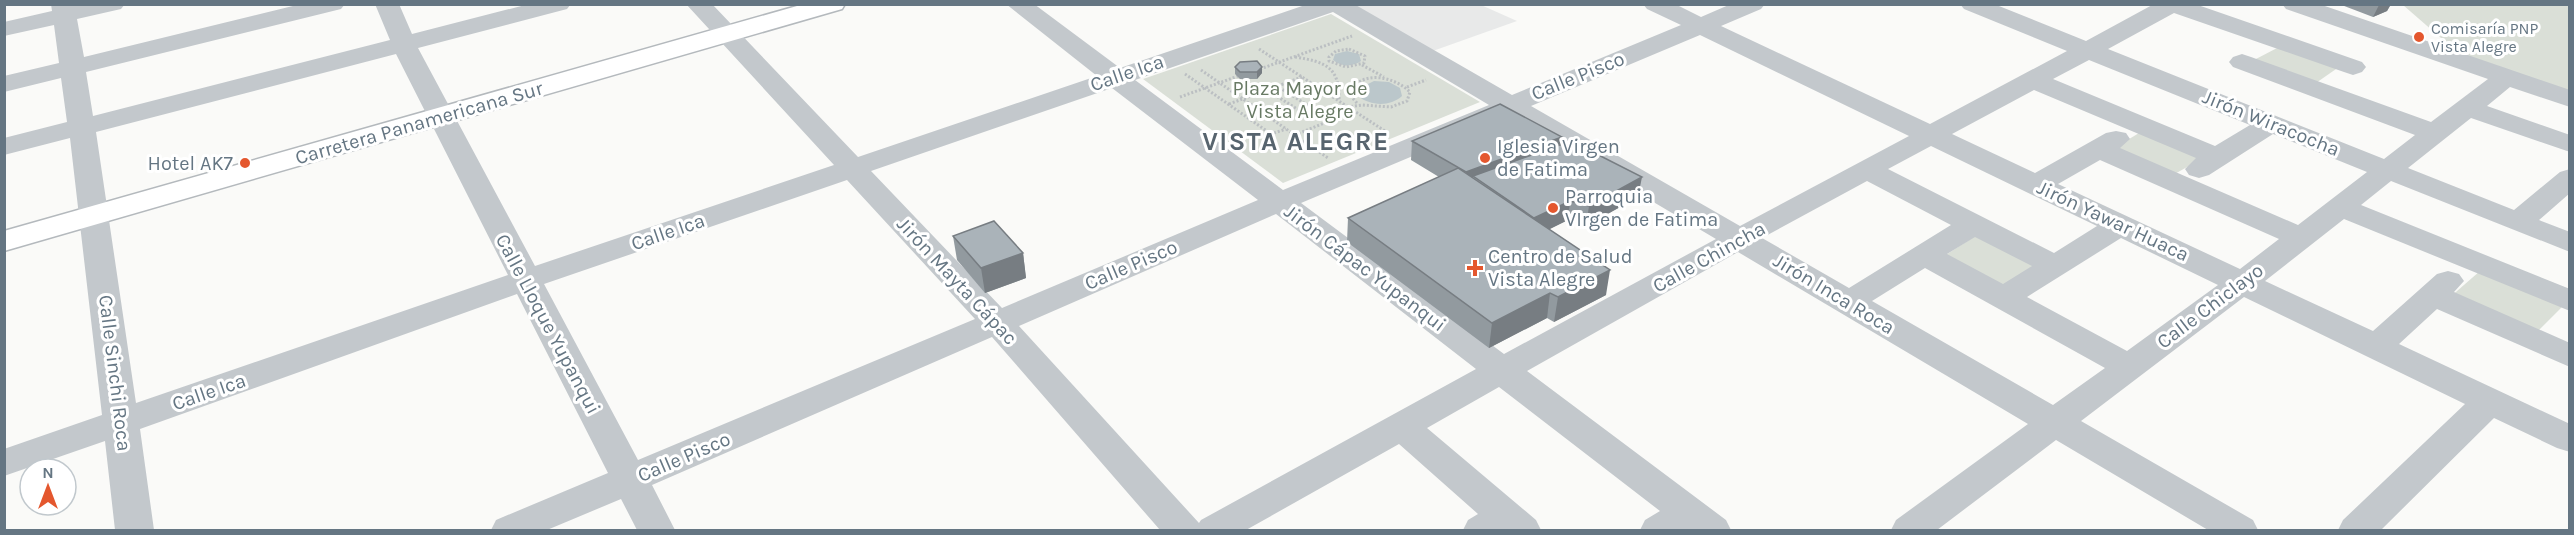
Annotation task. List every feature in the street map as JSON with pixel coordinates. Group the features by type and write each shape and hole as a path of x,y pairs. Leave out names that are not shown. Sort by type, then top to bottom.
{"highway":[{"name":"Carretera Panamericana Sur","path":"4,241 441,118 833,4"}],"street":[{"path":"4,29 64,10 113,4"},
{"path":"4,84 333,4"},
{"name":"Calle Lloque Yupanqui","path":"387,4 441,118 656,531"},
{"path":"4,147 560,4"},
{"name":"Jirón Mayta Cápac","path":"698,4 997,322 1183,531"},
{"name":"Jirón Cápac Yupanqui","path":"1018,4 1116,77 1277,203 1504,371 1686,525"},
{"name":"Jirón Yawar Huaca","path":"1655,4 2570,439"},
{"name":"Calle Pisco","path":"510,531 1508,105 1753,4"},
{"name":"Jirón Wiracocha","path":"1972,4 2570,243"},
{"path":"2173,4 2353,67"},
{"name":"Calle Chincha","path":"1215,531 1740,238 2173,4"},
{"path":"2294,4 2570,99"},
{"name":"Calle Sinchi Roca","path":"64,10 95,215 134,531"},
{"name":"Calle Ica","path":"4,463 525,280 1116,77 1338,13"},
{"name":"Jirón Inca Roca","path":"1338,13 1508,105 1740,238 1847,303 2239,531"},
{"path":"2319,91 2394,39"},
{"path":"2193,92 2278,41"},
{"path":"2242,62 2435,133"},
{"name":"Calle Chiclayo","path":"1910,531 2243,282 2386,169 2507,78"},
{"path":"2033,80 2217,158"},
{"path":"2467,108 2570,144"},
{"path":"2178,183 2271,123"},
{"path":"2037,185 2140,125"},
{"path":"2099,149 2300,237"},
{"path":"1867,170 2055,266"},
{"path":"2519,221 2568,180"},
{"path":"2339,206 2570,301"},
{"path":"1847,303 1974,225"},
{"path":"2002,299 2120,225"},
{"path":"1926,256 2130,367"},
{"path":"2377,346 2471,260"},
{"path":"2433,295 2557,350 2570,314"},
{"path":"2357,531 2490,401"},
{"path":"1402,427 1503,526"}],"path":[{"path":"1259,69 1354,35 1338,13"},
{"path":"1252,45 1389,134 1379,138"},
{"path":"1324,65 1331,62 1346,67 1361,64 1366,60 1365,56 1349,50 1331,54 1329,57 1331,62"},
{"path":"1294,57 1332,69 1340,81 1339,101"},
{"path":"1361,64 1407,87 1428,79 1419,73"},
{"path":"1193,65 1329,158 1319,163"},
{"path":"1187,68 1180,70 1271,134 1286,129"},
{"path":"1180,97 1249,73"},
{"path":"1228,104 1302,77"},
{"path":"1385,78 1367,79 1353,85 1349,94 1357,103 1374,108 1401,105 1410,97 1407,87"},
{"path":"1267,90 1305,114 1315,110 1277,86"},
{"path":"1172,91 1189,104"},
{"path":"1347,106 1357,103"},
{"path":"1295,135 1354,111"}],"shaded area":[{"path":"1349,5 1481,5 1517,21 1430,52"},
{"path":"1347,51 1359,54 1361,61 1347,65 1333,60 1335,54"},
{"path":"1374,81 1389,82 1400,88 1402,96 1392,102 1380,104 1368,102 1358,96 1358,89"}],"green space":[{"path":"2403,5 2569,5 2569,92 2464,58"},
{"name":"Plaza Mayor de Vista Alegre","path":"1331,14 1480,102 1283,183 1143,79"},
{"path":"2281,46 2339,67 2313,85 2252,61"},
{"path":"2144,130 2205,157 2171,176 2111,150"},
{"path":"1977,235 2034,265 2000,289 1941,258"},
{"path":"2480,271 2562,307 2534,335 2449,298"}],"building":[{"path":"1257,61 1262,67 1257,72 1240,72 1235,67 1240,62"},
{"path":"1500,104 1562,137 1466,172 1412,141"},
{"path":"1571,141 1642,177 1589,206 1570,201 1534,218 1473,176"},
{"name":"Centro de Salud Vista Alegre","path":"1458,168 1610,270 1558,297 1550,293 1492,323 1348,218"},
{"path":"994,221 1023,253 981,268 953,236"}],"place":[{"name":"Comisaría PNP Vista Alegre","path":"2419,37"},
{"name":"Iglesia Virgen de Fatima","path":"1485,158"},
{"name":"Hotel AK7","path":"245,163"},
{"name":"Parroquia VIrgen de Fatima","path":"1553,208"},
{"name":"Centro de Salud Vista Alegre","path":"1475,268"}],"district":[{"name":"VISTA ALEGRE","path":"1296,141"}]}
